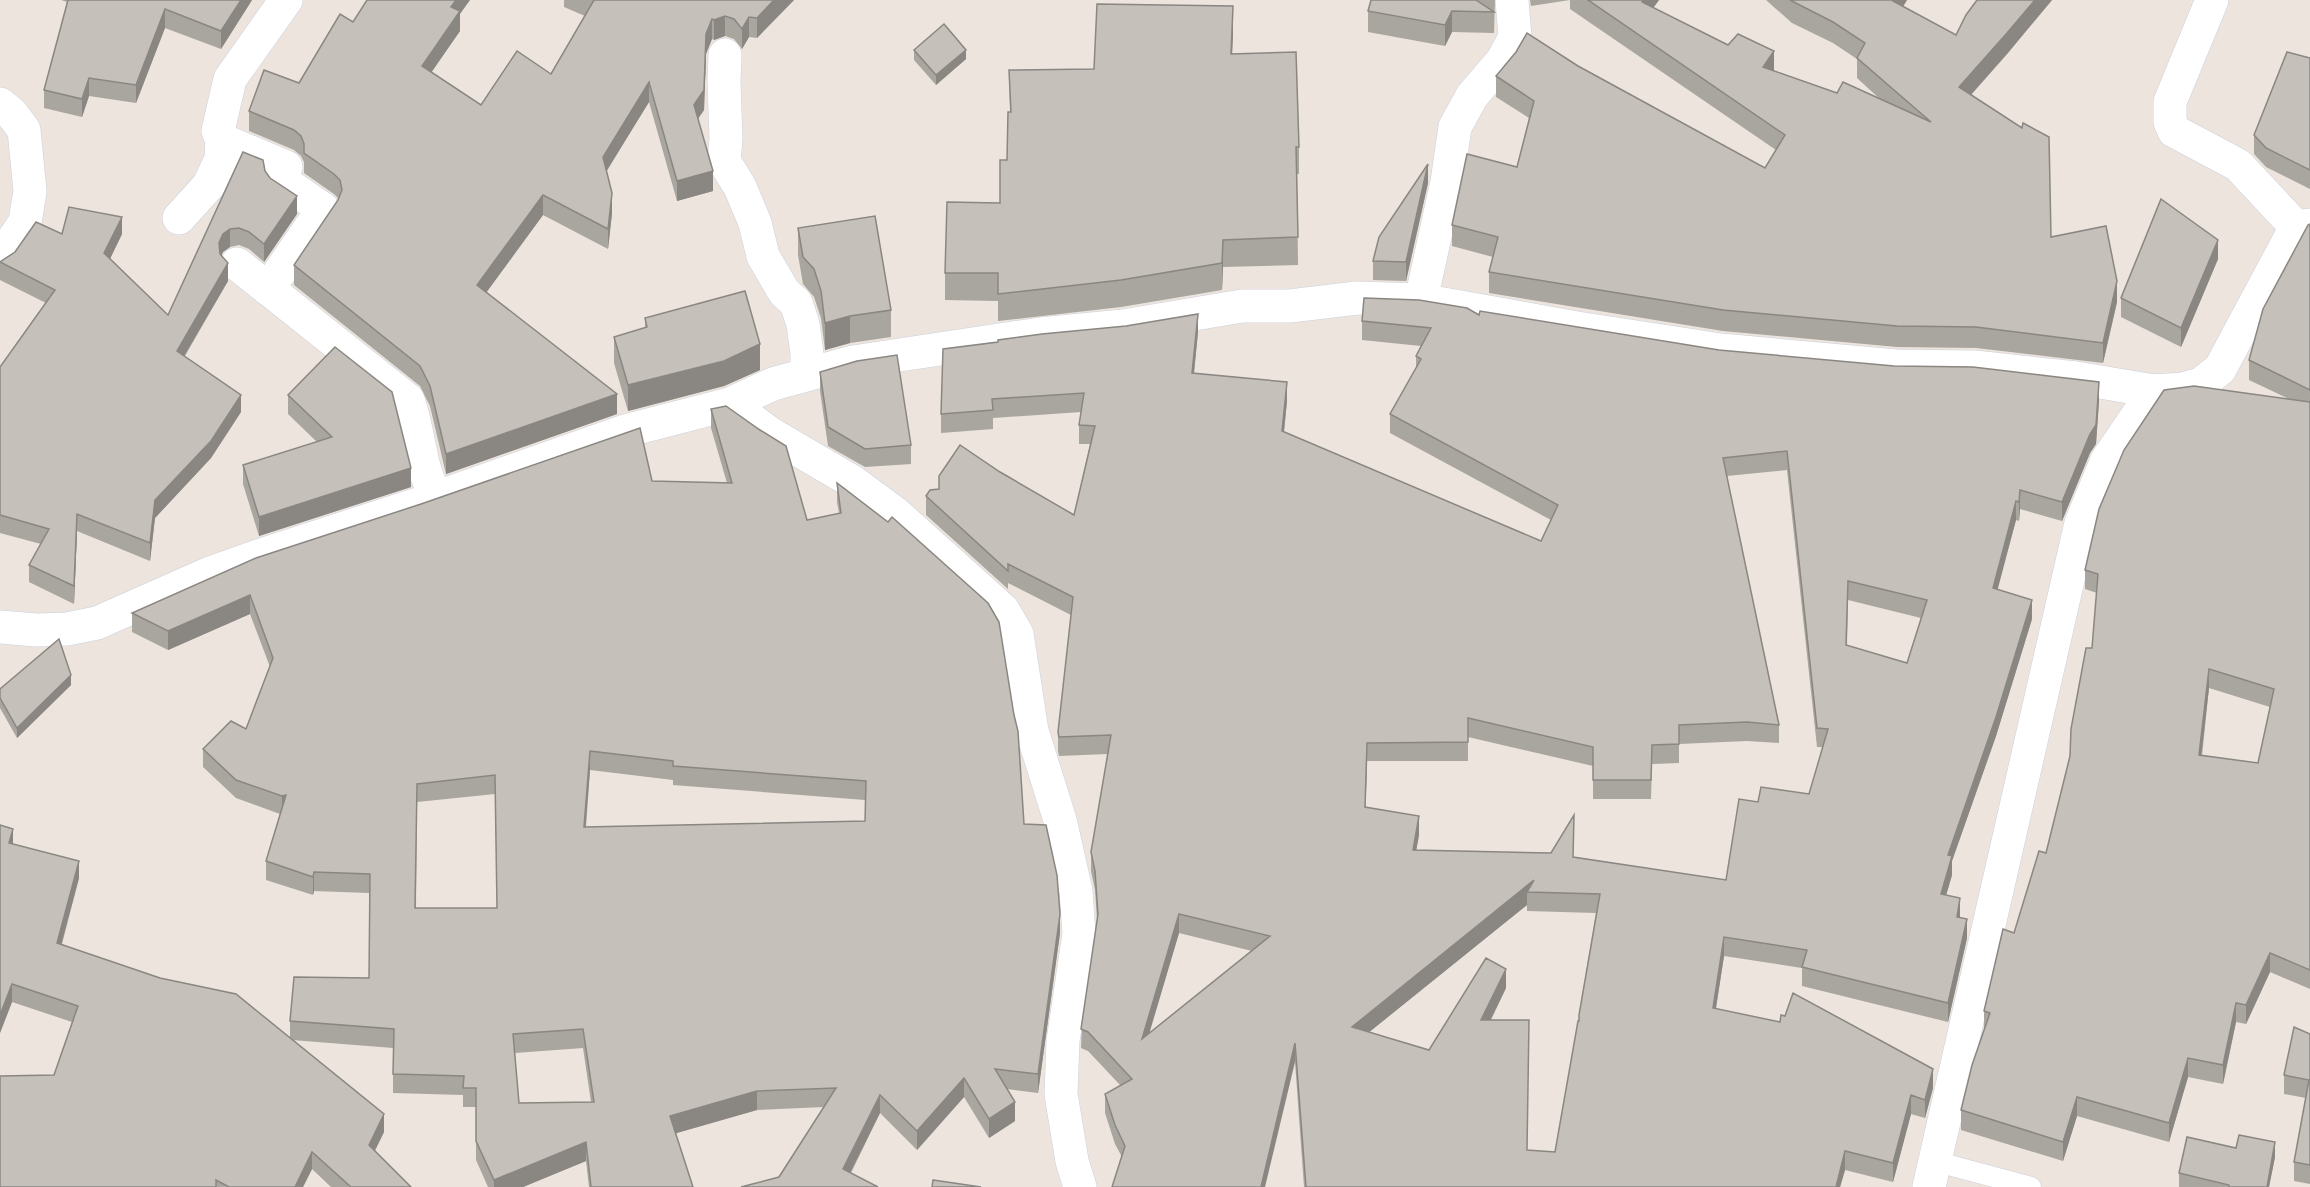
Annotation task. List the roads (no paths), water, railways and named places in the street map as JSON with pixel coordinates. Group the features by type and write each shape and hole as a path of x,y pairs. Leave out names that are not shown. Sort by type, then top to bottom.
{"street":[{"path":"179,218 209,185 221,159 222,140 218,131 219,120 230,79 286,0"},
{"path":"1421,300 1447,182 1455,127 1472,96 1502,61 1515,37 1512,0"},
{"path":"0,627 36,630 67,629 97,623 428,478 729,404 773,384 853,362 1040,334 1123,326 1242,306 1290,306 1357,298 1421,300 1577,328 1721,350 1896,366 1974,366 2076,378 2154,391 2183,389 2201,384 2220,369 2303,226 2238,165 2174,131 2170,122 2170,102 2212,0"},
{"path":"725,55 724,161 740,187 755,222 763,256 784,292 796,303 803,324 807,374"},
{"path":"0,104 12,114 24,130 30,191 25,222 0,259"},
{"path":"222,140 286,167 281,180 323,209 268,289"},
{"path":"237,264 408,400 414,416 428,478"},
{"path":"1931,1174 2081,523 2107,460 2154,391"},
{"path":"729,404 771,434 854,482 895,513 1003,610 1017,634 1032,731 1060,820 1076,891 1080,934 1063,1041 1061,1094 1072,1161 1080,1187"}],"lane":[{"path":"1931,1174 2031,1187"}]}
